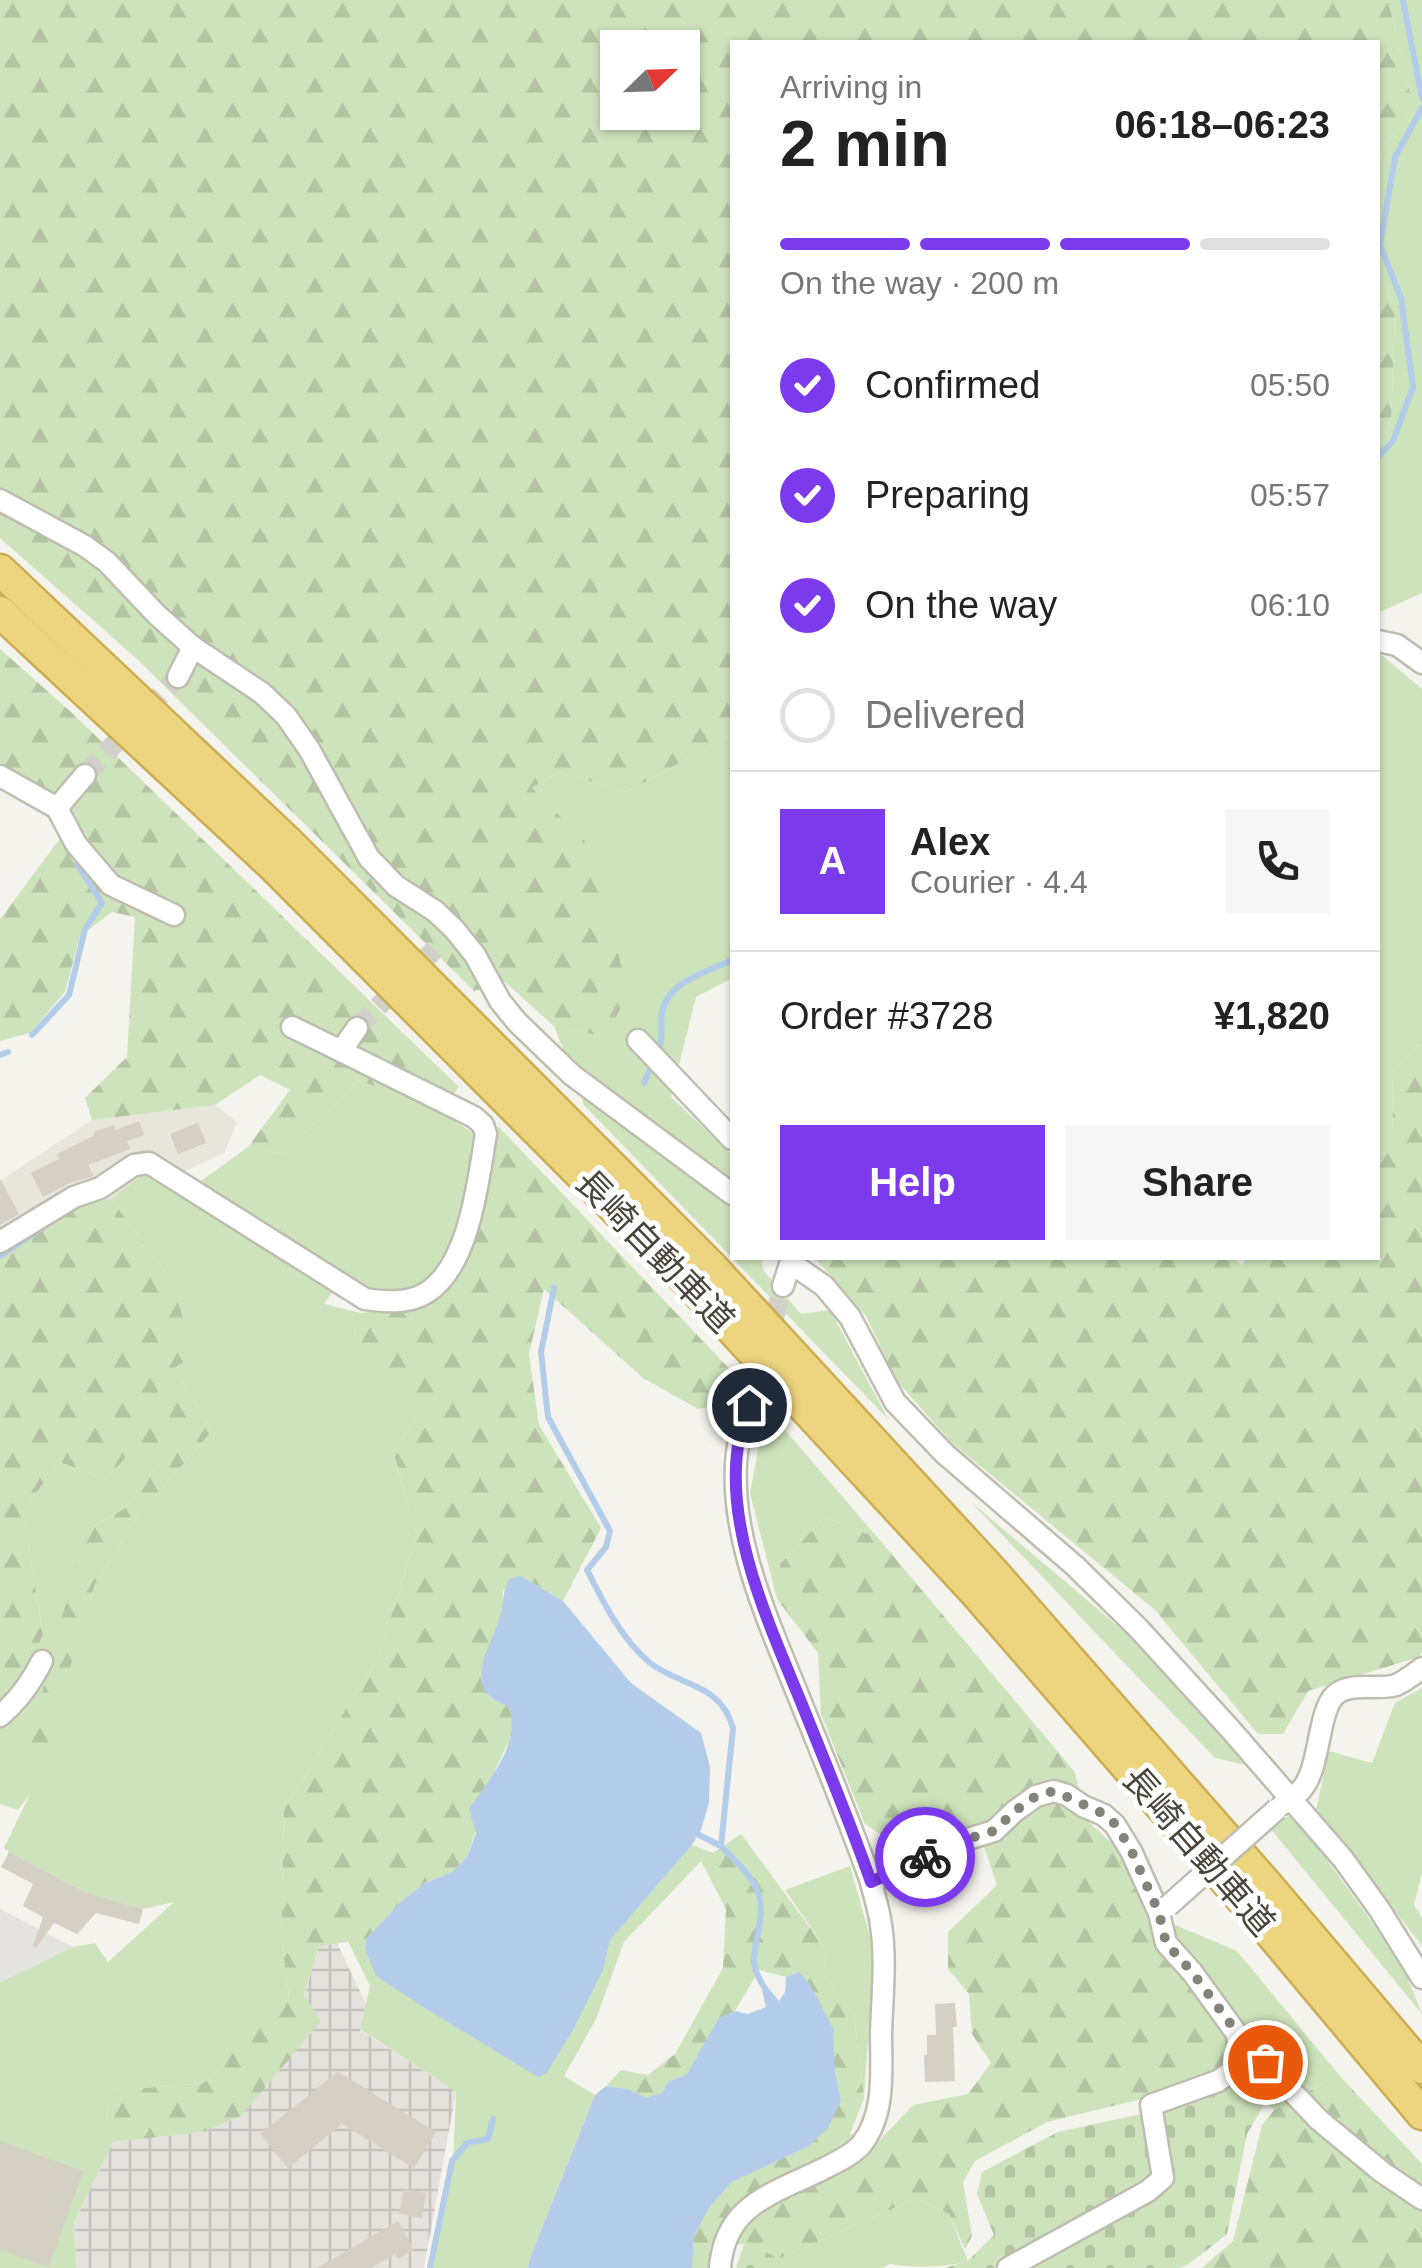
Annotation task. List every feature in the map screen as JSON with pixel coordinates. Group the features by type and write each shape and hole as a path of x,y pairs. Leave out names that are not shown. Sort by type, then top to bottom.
{"highway":[{"name":"長崎自動車道","path":"0,570 290,844 710,1265 993,1572 1422,2068"},
{"name":"長崎自動車道","path":"0,612 271,864 690,1284 974,1591 1422,2114"}],"street":[{"path":"0,500 108,562 157,616 193,647 262,693 286,716 309,750 369,858 396,886 435,912 446,937 475,955 509,1011 572,1075 730,1193"},
{"path":"1380,641 1397,645 1422,663"},
{"path":"178,677 193,647"},
{"path":"58,808 85,774"},
{"path":"0,776 58,808 76,844 111,885 174,914"},
{"path":"0,1242 74,1197 100,1188 134,1165 149,1162 365,1299 392,1303 426,1294 446,1275 470,1225 486,1134 483,1125 474,1117 292,1027"},
{"path":"341,1051 357,1028"},
{"path":"638,1040 730,1138"},
{"path":"783,1286 792,1260 824,1286 850,1317 894,1402 945,1454 1075,1566 1138,1628 1284,1804 1343,1859 1422,1978"},
{"path":"720,2268 722,2244 734,2221 754,2203 860,2147 875,2122 882,2070 884,1954 871,1882 759,1595 742,1535 736,1468 739,1436 749,1405"},
{"path":"0,1716 32,1682 42,1661"},
{"path":"1163,1910 1303,1789 1328,1707 1335,1696 1348,1688 1400,1684 1422,1668"},
{"path":"871,1882 948,1845 994,1831 1036,1796 1054,1791 1104,1814 1116,1825 1163,1910 1166,1943 1238,2034 1320,2120 1382,2172 1422,2199"},
{"path":"1008,2268 1148,2191 1163,2178 1151,2104 1218,2081 1232,2072 1239,2056 1238,2034"}],"shaded area":[{"path":"215,1105 237,1122 224,1153 177,1175 146,1172 111,1199 78,1201 0,1250 0,1181 92,1120"},
{"path":"0,1909 73,1947 0,1982"},
{"path":"337,1943 366,2004 360,2030 456,2092 424,2268 76,2268 74,2223 113,2142 201,2132 304,1996 319,1946"}],"green space":[{"path":"0,0 1388,0 1413,106 1382,150 1380,163 1380,40 730,40 730,735 627,792 559,772 532,788 590,847 628,991 607,1037 554,1026 505,982 474,991 137,659 0,538"},
{"path":"1388,0 1422,0 1422,593 1380,612 1380,439 1391,422 1395,311 1380,270 1380,163 1382,150 1413,106"},
{"path":"1380,270 1395,311 1391,422 1380,439"},
{"path":"0,649 71,712 459,1087 440,1112 359,1080 284,1154 248,1147 290,1090 260,1075 215,1105 92,1120 85,1098 127,1057 135,917 112,912 80,936 65,992 30,1033 0,1041 0,919 77,816 0,763"},
{"path":"1380,654 1422,689 1422,1041 1392,1071 1393,1135 1380,1138"},
{"path":"730,735 730,979 696,997 671,1097 730,1153 730,1256 584,1105 554,1026 607,1037 532,788 559,772 627,792"},
{"path":"1422,1041 1422,1652 1419,1657 1308,1691 1283,1734 1258,1734 1155,1610 951,1442 896,1380 866,1316 817,1260 1235,1260 1242,1265 1246,1260 1380,1260 1380,1138 1393,1134 1392,1071"},
{"path":"359,1080 440,1112 476,1135 459,1230 428,1279 395,1294 365,1288 198,1183 248,1147 284,1154"},
{"path":"498,1126 739,1379 722,1405 698,1409 643,1378 544,1289 529,1354 539,1425 601,1528 563,1601 521,1576 503,1590 503,1611 481,1671 489,1697 509,1707 513,1719 511,1737 495,1770 467,1857 452,1872 425,1883 404,1899 366,1939 319,1946 304,1995 321,2021 241,2116 202,2132 113,2142 106,2115 110,2091 204,2083 289,1996 281,1935 284,1810 378,1657 417,1535 394,1454 420,1411 385,1393 354,1333 361,1313 430,1306 476,1240"},
{"path":"146,1172 333,1291 324,1304 361,1313 354,1334 420,1411 394,1454 417,1535 378,1657 284,1810 281,1935 289,1996 204,2083 110,2091 106,2115 113,2142 74,2223 76,2268 0,2268 0,1982 73,1947 95,1943 108,1962 174,1902 143,1909 87,1893 9,1852 4,1848 30,1794 18,1810 0,1804 0,1704 43,1635 23,1511 59,1462 106,1479 140,1441 161,1462 124,1509 85,1531 34,1783 95,1584 140,1513 212,1431 174,1368 173,1282 111,1199"},
{"path":"111,1199 173,1282 193,1356 174,1368 212,1431 140,1513 95,1584 35,1784 23,1764 85,1531 124,1509 161,1462 140,1442 106,1479 59,1462 23,1511 43,1635 20,1683 0,1704 0,1250 78,1201"},
{"path":"734,1260 762,1260 763,1270 801,1314 830,1310 888,1419"},
{"path":"766,1408 878,1538 825,1517 781,1563 777,1599 750,1493"},
{"path":"971,1502 1127,1634 1246,1765 1215,1758"},
{"path":"825,1517 878,1538 1074,1771 1088,1821 1120,1851 1154,1916 1159,1949 1230,2036 1225,2071 1142,2099 1047,2122 975,2161 963,2182 972,2236 965,2249 949,2214 917,2198 780,2258 744,2244 710,2247 709,2268 692,2268 694,2236 709,2208 732,2182 809,2146 841,2101 835,2072 799,1972 786,1977 759,1970 735,2011 718,2019 687,2074 668,2082 662,2093 646,2099 628,2089 606,2086 621,2070 648,2075 675,2054 723,1968 726,1909 701,1861 741,1834 825,1948 826,1976 854,2016 864,2098 850,2134 878,2142 913,2105 968,2094 991,2063 972,2034 969,1994 948,1969 948,1932 997,1885 977,1826 915,1856 865,1824 821,1714 818,1653 777,1599 780,1564"},
{"path":"1422,1688 1422,1873 1414,1905 1422,1918 1422,1946 1316,1810 1329,1751 1372,1763 1395,1703"},
{"path":"1293,1813 1402,1964 1422,2014 1270,1828"},
{"path":"692,1845 713,1853 624,1942 596,2019 564,2076 595,2095 528,2268 431,2268 453,2165 456,2092 360,2029 370,1986 348,1941 366,1939 365,1949 547,2073 603,1969 610,1940"},
{"path":"850,1866 874,1951 864,2098 854,2016 826,1976 825,1948 785,1890"},
{"path":"1154,1916 1237,1951 1339,2075 1274,2110 1225,2071 1159,1949"},
{"path":"1339,2075 1422,2164 1422,2268 1202,2268 1233,2241 1262,2125 1274,2110"},
{"path":"1236,2080 1265,2103 1247,2134 1227,2234 1189,2264 1180,2268 1002,2268 1002,2255 994,2268 945,2268 968,2261 994,2235 977,2194 982,2172 1058,2132 1160,2110"},
{"path":"917,2198 949,2214 968,2261 929,2267 890,2264 883,2268 786,2268 780,2258"},
{"path":"744,2244 780,2258 786,2268 736,2268"}],"water":[{"path":"521,1576 563,1601 631,1683 701,1733 710,1767 709,1803 701,1830 610,1940 603,1970 573,2030 547,2073 538,2077 376,1976 365,1949 366,1939 404,1899 425,1883 452,1872 467,1857 476,1833 469,1809 501,1761 511,1734 509,1707 488,1695 483,1687 482,1667 507,1583 510,1578"},
{"path":"799,1972 810,1984 833,2028 841,2101 828,2128 809,2146 732,2182 709,2208 694,2236 692,2268 528,2268 595,2095 606,2086 628,2089 646,2098 662,2093 668,2082 687,2074 718,2019 735,2011 748,2014 766,2007 762,1991 766,1985 779,2001 785,1992 786,1977"}],"building":[{"path":"139,1121 144,1135 127,1141 130,1149 88,1165 94,1176 43,1197 31,1173 59,1159 57,1154 95,1135 94,1132 114,1125 115,1130"},
{"path":"198,1123 206,1143 178,1154 170,1134"},
{"path":"0,1179 19,1214 0,1225"},
{"path":"9,1852 87,1893 143,1909 139,1924 96,1913 77,1934 54,1923 36,1948 33,1946 43,1917 23,1906 33,1884 1,1867"},
{"path":"955,2003 955,2081 925,2082 927,2035 936,2035 935,2004"},
{"path":"338,2072 436,2132 414,2168 342,2124 288,2168 260,2134"},
{"path":"0,2141 83,2171 49,2267 0,2250"},
{"path":"404,2189 426,2193 422,2218 399,2214"},
{"path":"398,2221 414,2250 398,2259 395,2254 371,2268 317,2268"}],"waterway":[{"path":"1403,0 1422,99"},
{"path":"1380,245 1395,157 1422,108"},
{"path":"1380,245 1401,298 1413,387 1393,441 1380,455"},
{"path":"32,1035 69,995 85,929 102,903 77,864"},
{"path":"658,1053 662,1012 672,992 730,961"},
{"path":"0,1055 8,1052"},
{"path":"644,1083 652,1064"},
{"path":"0,1256 47,1225"},
{"path":"554,1288 541,1352 548,1417 610,1531 606,1547 587,1570 614,1619 639,1653 661,1670 709,1693 727,1713 733,1728 721,1846 748,1875 759,1895 754,1963 768,1994"},
{"path":"691,1831 721,1846"},
{"path":"430,2268 452,2161 467,2143 488,2139 493,2119"}],"tunnel":[{"path":"85,775 178,677"},
{"path":"357,1028 439,945"},
{"path":"749,1405 783,1286"}],"way so far":[{"path":"925,1857 948,1845 994,1831 1036,1796 1054,1791 1104,1814 1131,1850 1159,1913 1166,1943 1265,2062"}],"route":[{"path":"749,1405 739,1436 737,1498 742,1535 759,1595 783,1658 871,1882 925,1857"}]}
